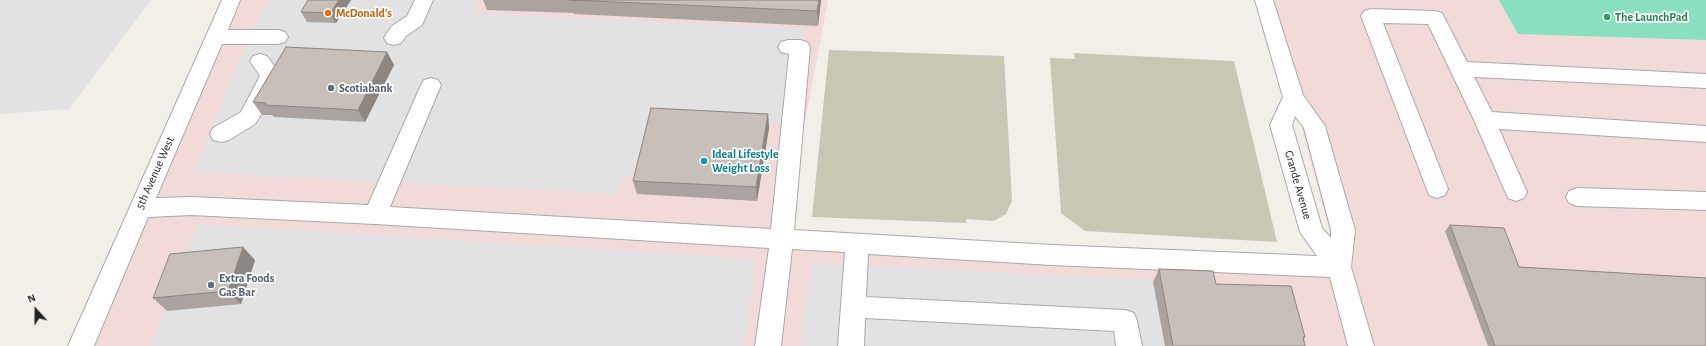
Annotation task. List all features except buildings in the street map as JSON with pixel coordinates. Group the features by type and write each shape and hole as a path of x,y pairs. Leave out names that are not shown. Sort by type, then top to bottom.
{"street":[{"name":"5th Avenue West","path":"81,346 231,0"},
{"path":"409,0 399,20 396,34 415,20 424,0"},
{"name":"Grande Avenue","path":"1264,0 1293,98 1314,126 1343,230 1339,267 1361,346"},
{"path":"1437,189 1370,16 1435,18 1485,120 1516,192"},
{"path":"215,37 278,37"},
{"path":"768,346 782,239 800,47 788,46"},
{"path":"220,134 248,118 271,75 260,61"},
{"path":"1460,69 1706,81"},
{"path":"375,214 431,85"},
{"name":"Grande Avenue","path":"1293,98 1282,125 1312,232 1339,267"},
{"path":"1485,120 1706,134"},
{"path":"1577,197 1706,201"},
{"path":"140,208 191,206 375,214 1052,256 1339,267"},
{"path":"851,346 857,244"},
{"path":"853,307 1125,321 1129,346"}],"shaded area":[{"path":"0,0 151,0 69,109 0,114"},
{"path":"231,0 828,0 783,239 1339,266 1293,97 1264,0 1706,0 1706,346 78,346"},
{"path":"270,0 479,0 473,13 804,29 800,47 794,125 713,120 638,177 623,176 618,194 194,172 253,27"},
{"path":"829,50 1004,56 1012,201 1006,214 994,221 966,219 966,223 812,217"},
{"path":"1074,53 1234,61 1277,242 1085,231 1061,213 1050,58 1075,59"},
{"path":"197,224 755,259 745,346 150,346 168,304"},
{"path":"811,263 1157,280 1168,346 801,346"}],"green space":[{"name":"The LaunchPad","path":"1499,0 1706,0 1706,40 1518,34"}],"place":[{"name":"McDonald's","path":"328,13"},
{"name":"The LaunchPad","path":"1607,17"},
{"name":"Scotiabank","path":"331,88"},
{"name":"Ideal Lifestyle Weight Loss","path":"704,161"},
{"name":"Extra Foods Gas Bar","path":"211,285"}]}
